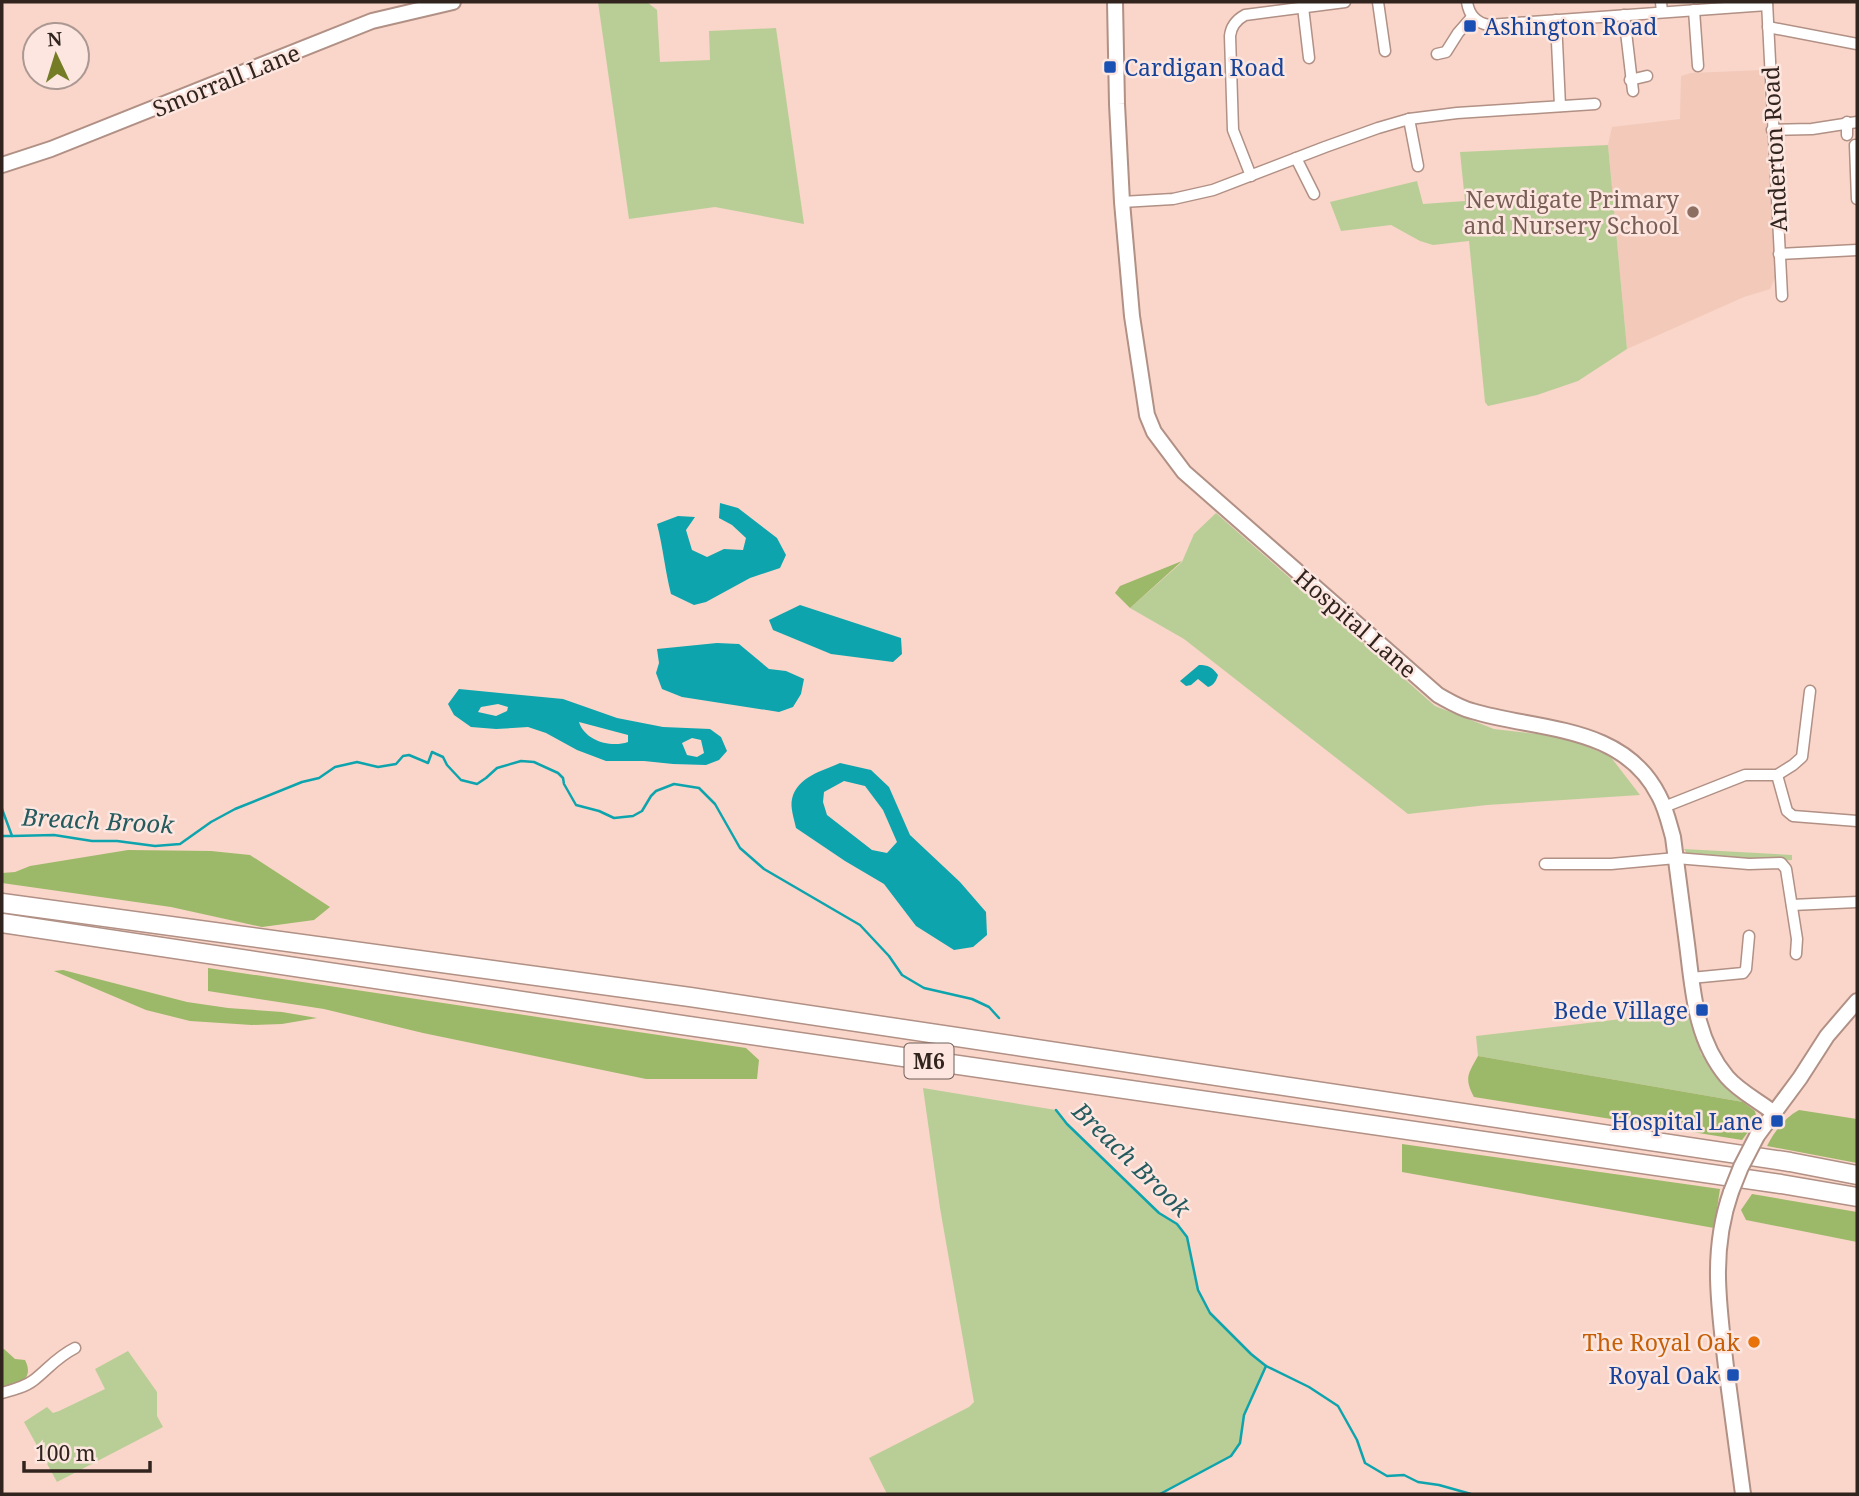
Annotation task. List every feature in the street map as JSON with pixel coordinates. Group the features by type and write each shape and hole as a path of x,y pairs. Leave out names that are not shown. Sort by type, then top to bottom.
{"highway":[{"name":"M6","path":"2,903 690,997 1762,1158 1857,1175"},
{"name":"M6","path":"2,923 682,1026 1857,1197"}],"street":[{"name":"Smorrall Lane","path":"2,165 51,149 372,21 453,2"},
{"name":"Hospital Lane","path":"1115,2 1122,202 1132,316 1147,415 1154,432 1184,472 1438,695 1470,710 1593,738 1620,753 1644,775 1659,794 1673,837 1691,978 1698,1018 1709,1049 1729,1079 1774,1113"},
{"path":"1251,176 1233,130 1231,31 1235,23 1245,15 1345,2"},
{"path":"1378,2 1385,51"},
{"path":"1467,2 1472,17 1489,25 1624,15 1661,7 1694,10 1767,4"},
{"name":"Anderton Road","path":"1767,4 1782,296"},
{"path":"1303,7 1308,58"},
{"path":"1694,10 1698,66"},
{"path":"1624,15 1631,86 1647,76"},
{"path":"1437,54 1446,52 1472,17"},
{"path":"1556,20 1560,106"},
{"path":"1768,27 1857,44"},
{"path":"1122,202 1173,199 1213,190 1409,119 1457,113 1595,104"},
{"path":"1409,119 1418,167"},
{"path":"1772,130 1852,122 1847,135"},
{"path":"1857,145 1857,199"},
{"path":"1296,158 1314,194"},
{"path":"1779,254 1857,250"},
{"path":"1664,807 1745,775 1777,775 1793,765 1802,757 1811,691"},
{"path":"1777,775 1787,811 1793,816 1857,821"},
{"path":"1545,864 1611,864 1676,858 1749,864 1781,863 1786,869 1792,905 1797,939 1796,954"},
{"path":"1792,905 1857,902"},
{"path":"1691,978 1742,973 1746,969 1749,936"},
{"path":"1743,1494 1718,1299 1717,1257 1722,1223 1741,1167 1757,1136 1800,1079 1827,1036 1857,1001"},
{"path":"2,1393 33,1380 61,1355 75,1348"}],"shaded area":[{"name":"Newdigate Primary and Nursery School","path":"1763,70 1775,278 1770,289 1744,297 1627,349 1608,145 1612,127 1680,119 1681,76 1691,73"}],"green space":[{"path":"598,2 647,2 657,10 660,62 710,60 709,31 776,28 804,224 715,207 629,219"},
{"path":"1608,145 1627,349 1578,381 1537,395 1488,406 1485,402 1469,241 1433,245 1391,225 1341,231 1330,202 1417,181 1423,204 1465,201 1460,152"},
{"path":"1216,513 1435,706 1494,729 1564,737 1610,756 1640,795 1487,805 1408,814 1184,639 1130,608 1182,562 1194,534"},
{"path":"1182,561 1130,608 1115,593 1120,586"},
{"path":"1684,849 1792,855 1792,860 1760,861 1688,855"},
{"path":"128,850 211,851 250,855 330,907 314,920 262,927 171,907 2,883 2,873"},
{"path":"208,968 746,1048 759,1060 757,1079 646,1079 423,1033 324,1009 208,991"},
{"path":"63,970 187,1002 317,1018 282,1024 252,1025 190,1021 146,1010 54,971"},
{"path":"1690,1011 1701,1054 1743,1102 1478,1056 1476,1036"},
{"path":"1478,1056 1743,1102 1755,1111 1757,1120 1742,1140 1474,1097 1468,1076"},
{"path":"923,1088 1056,1110 1067,1124 1159,1213 1177,1224 1187,1237 1198,1289 1210,1313 1266,1366 1244,1415 1240,1443 1231,1456 1160,1494 887,1494 869,1458 974,1402 940,1208"},
{"path":"1799,1110 1857,1119 1857,1163 1767,1146 1780,1125"},
{"path":"1402,1144 1720,1189 1714,1228 1402,1172"},
{"path":"1752,1194 1857,1212 1857,1242 1746,1220 1741,1210"},
{"path":"2,1350 15,1359 25,1360 28,1372 23,1380 2,1389"},
{"path":"128,1351 157,1392 157,1416 163,1427 57,1482 24,1422 47,1407 53,1413 105,1389 95,1369"}],"water":[{"path":"720,503 738,508 777,538 786,555 780,568 750,578 706,602 694,605 671,594 657,524 678,516 695,517 686,530 692,550 707,557 724,549 743,550 746,538 732,525 719,518"},
{"path":"800,605 901,638 902,654 893,662 831,654 773,630 769,620"},
{"path":"717,643 739,644 769,669 786,671 804,679 801,694 793,707 779,712 682,697 662,689 656,673 659,663 657,649"},
{"path":"1199,665 1210,667 1218,675 1213,684 1208,687 1198,679 1186,686 1180,681"},
{"path":"459,689 563,699 617,718 663,727 710,729 721,737 727,751 719,760 706,765 606,761 528,727 471,727 454,715 448,704","holes":["498,704 508,707 507,711 496,716 478,712 481,707","579,722 628,735 628,742 614,744 599,741 582,729","692,738 701,740 704,753 697,757 687,755 682,743"]},
{"path":"840,763 871,770 889,787 910,835 960,882 986,912 987,935 973,947 954,950 916,926 884,884 796,828 792,799 799,785 818,772","holes":["844,781 865,786 883,810 897,842 887,853 872,850 827,815 823,802 824,792"]}],"waterway":[{"name":"Breach Brook","path":"2,809 12,836 54,835 155,846 180,844 235,809 302,782 319,778 335,767 357,762 378,767 396,764 403,756 409,755 428,763 432,752 443,757 461,780 477,784 497,768 521,761 534,762 563,778 576,805 614,818 633,816 642,811 656,791 674,784 699,788 715,804 740,848 764,869 860,925 889,956 902,975 924,988 972,999 989,1007 999,1018"},
{"path":"2,836 12,836"},
{"name":"Breach Brook","path":"1056,1110 1067,1124 1159,1213 1177,1224 1187,1237 1198,1290 1210,1313 1266,1366 1309,1387 1338,1406 1357,1440 1365,1463 1387,1476 1404,1475 1418,1482 1471,1494"},
{"path":"1160,1494 1231,1456 1240,1443 1244,1415 1266,1366"}],"place":[{"name":"Ashington Road","path":"1470,26"},
{"name":"Cardigan Road","path":"1110,67"},
{"name":"Newdigate Primary and Nursery School","path":"1693,212"},
{"name":"Bede Village","path":"1702,1010"},
{"name":"Hospital Lane","path":"1777,1121"},
{"name":"The Royal Oak","path":"1754,1342"},
{"name":"Royal Oak","path":"1733,1375"}]}
